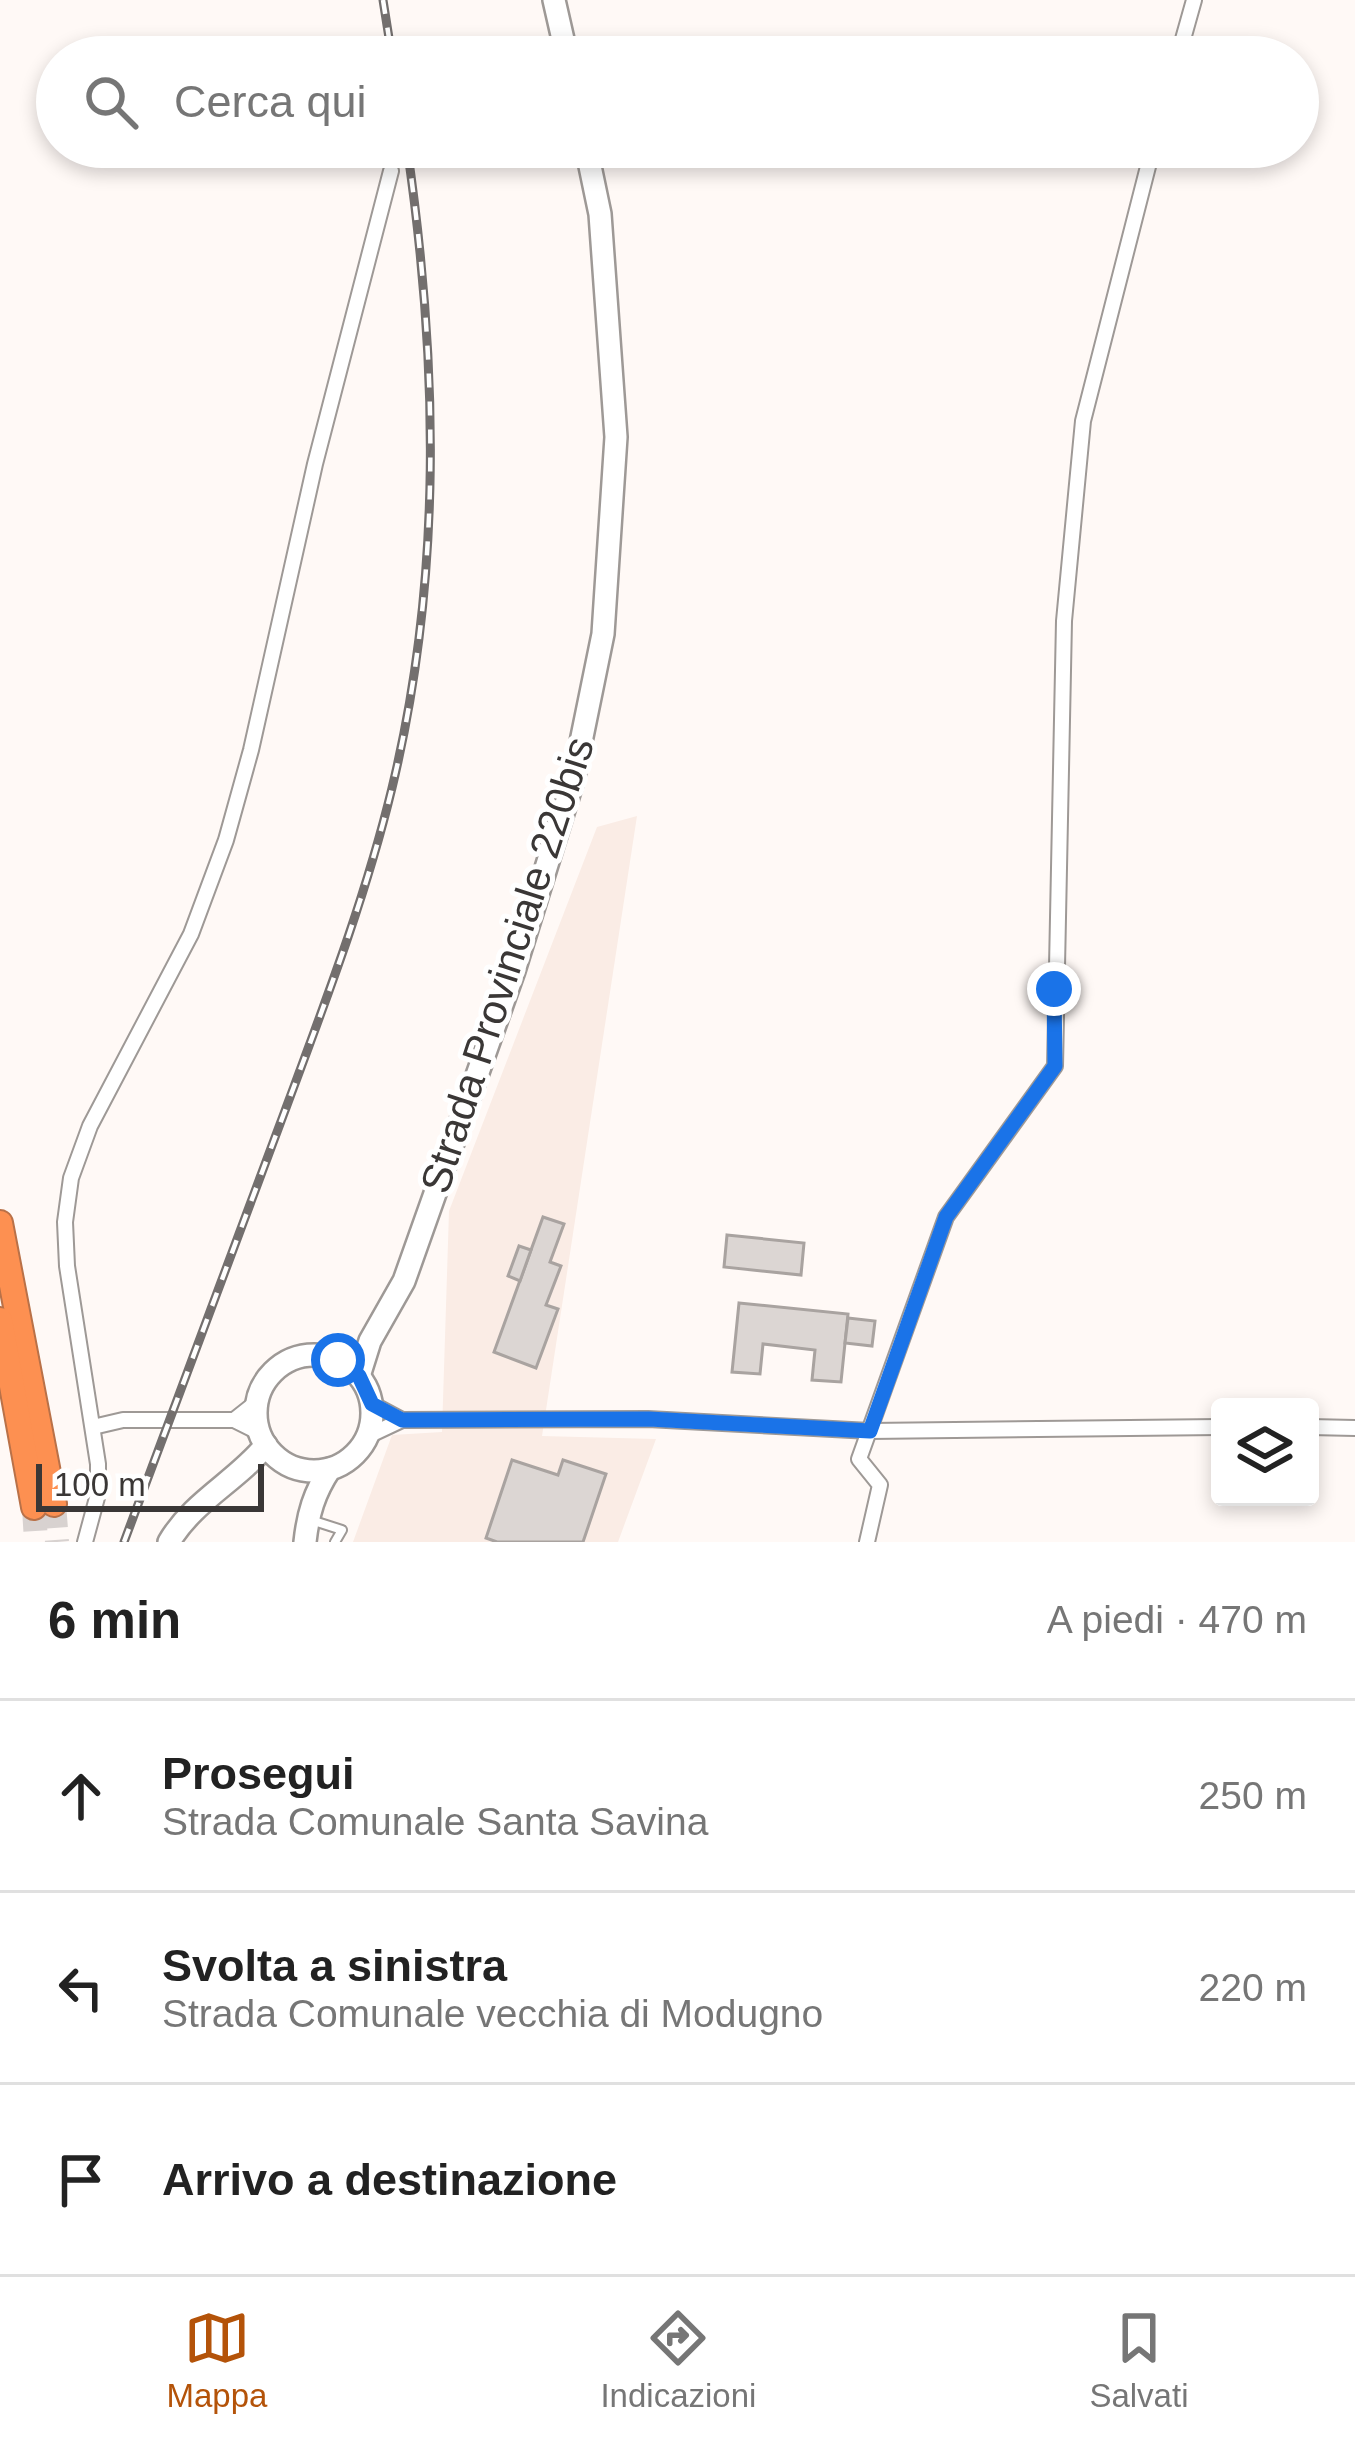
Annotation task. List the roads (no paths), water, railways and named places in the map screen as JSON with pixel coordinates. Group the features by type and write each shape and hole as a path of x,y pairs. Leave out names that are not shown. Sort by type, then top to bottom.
{"highway":[{"path":"0,1223 44,1506 0,1320"}],"street":[{"path":"554,0 562,36"},
{"path":"1184,36 1194,0"},
{"name":"Strada Provinciale 220bis","path":"359,1376 370,1341 404,1281 514,971 574,781 602,634 616,437 600,214 590,168"},
{"path":"868,1542 880,1485 860,1459 946,1217 1055,1066 1064,621 1083,421 1148,168"},
{"path":"85,1542 98,1494 93,1426 67,1266 64,1222 70,1178 90,1126 191,934 226,840 315,464 391,171"},
{"name":"Strada Provinciale 220bis","path":"338,1360 370,1341"},
{"path":"170,1542 202,1501 250,1464 262,1439 258,1401 263,1385 288,1361 321,1355 338,1360 359,1376 372,1404 368,1436 359,1450 330,1469 317,1488 305,1542"},
{"path":"233,1420 258,1401"},
{"path":"372,1404 402,1420"},
{"path":"368,1436 402,1420 649,1419 870,1431 1211,1427"},
{"path":"93,1426 123,1420 233,1420 294,1467 308,1516"},
{"path":"1319,1427 1355,1428"},
{"path":"294,1467 330,1469"}],"lane":[{"path":"308,1516 342,1529 334,1542"}],"tunnel":[{"path":"54,1504 57,1542"},
{"path":"34,1507 36,1542"}],"railway":[{"path":"383,0 389,36"},
{"path":"124,1542 342,954 381,830 409,708 420,628 430,468 425,308 410,168"}]}
